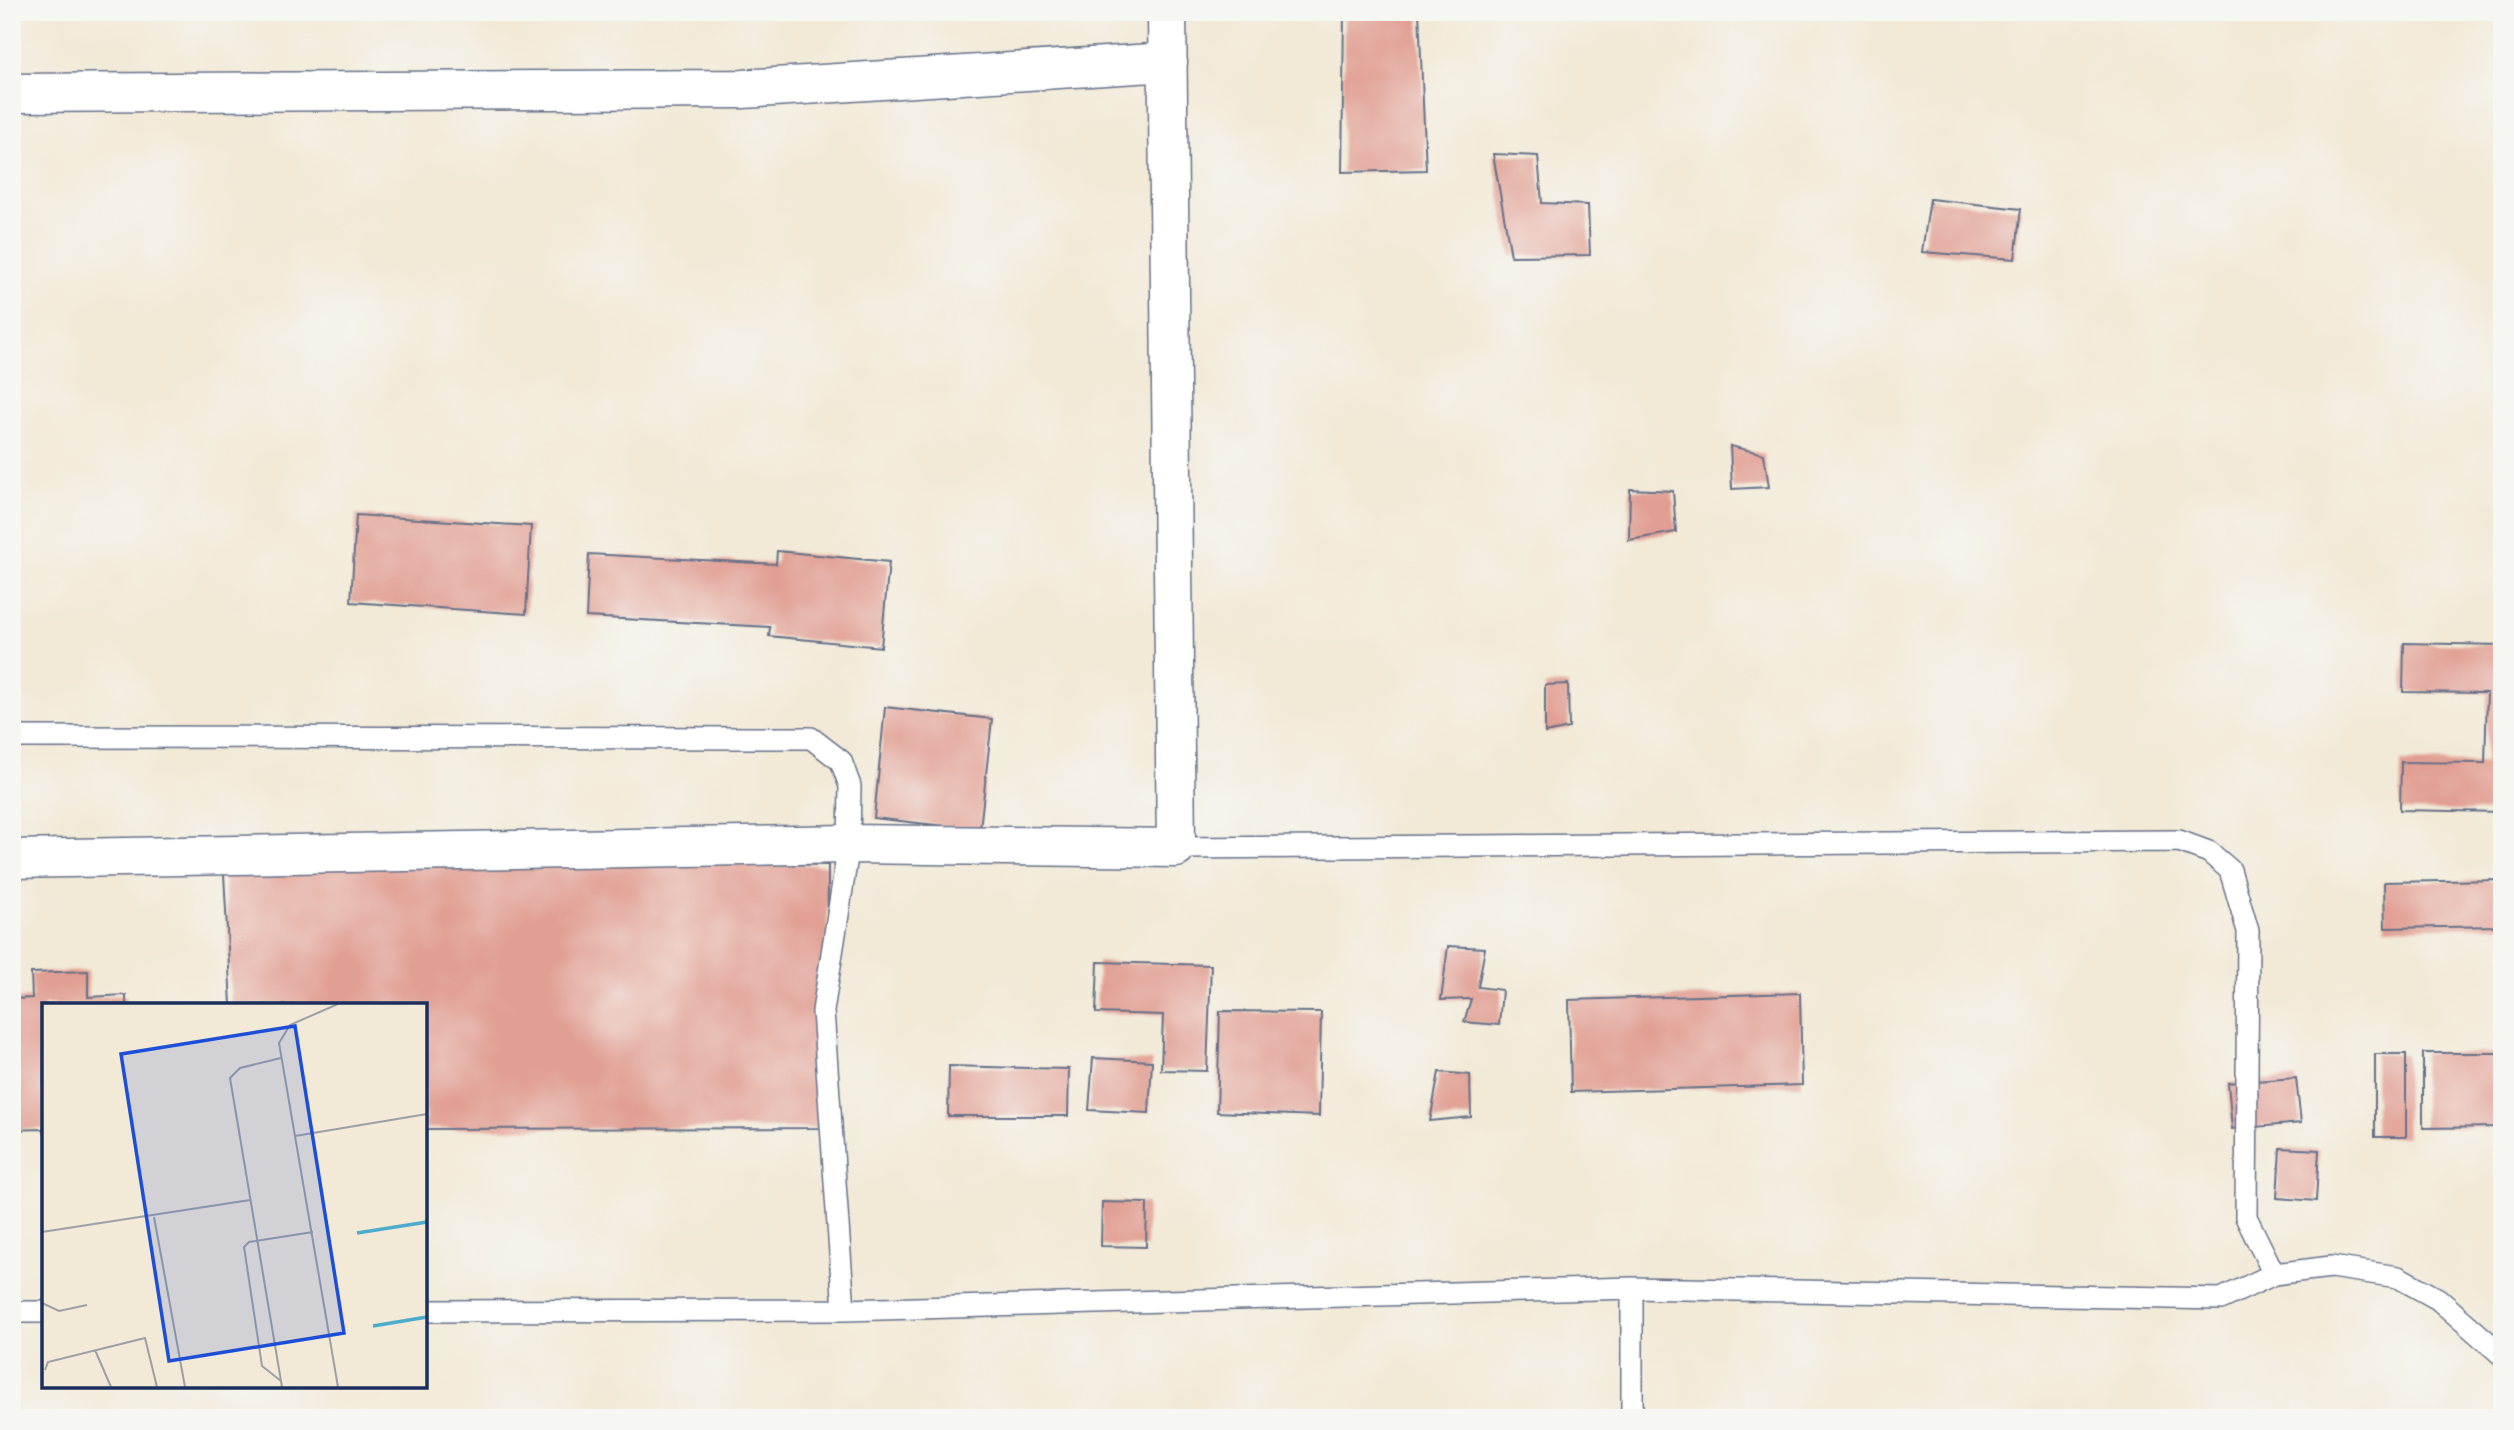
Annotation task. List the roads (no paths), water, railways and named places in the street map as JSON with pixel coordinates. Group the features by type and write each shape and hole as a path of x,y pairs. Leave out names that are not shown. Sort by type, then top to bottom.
{"street":[{"path":"12,859 849,844 1176,848 1167,12"},
{"path":"12,93 743,89 1168,62"}],"lane":[{"path":"12,737 811,738 841,761 850,786 849,844 823,1010 844,1310"},
{"path":"1176,848 2179,841 2209,852 2230,870 2248,931 2246,1217 2274,1274"},
{"path":"427,1311 844,1310 1632,1288 2221,1298 2274,1274 2331,1267 2398,1277 2438,1299 2502,1354"},
{"path":"1632,1288 1632,1418"},
{"path":"12,1312 42,1312"}]}
